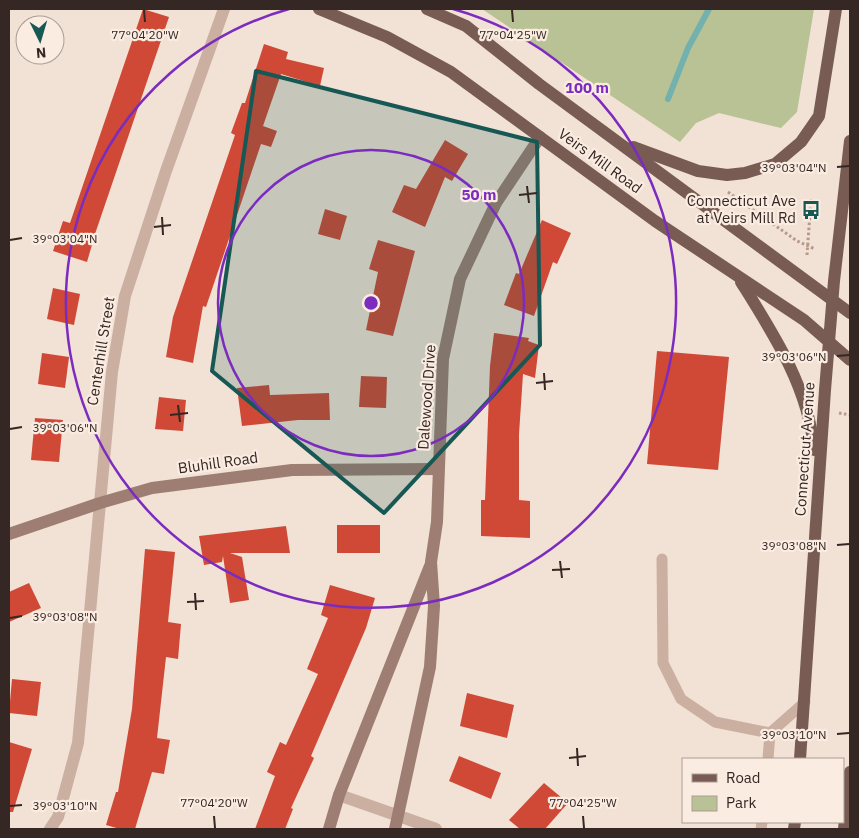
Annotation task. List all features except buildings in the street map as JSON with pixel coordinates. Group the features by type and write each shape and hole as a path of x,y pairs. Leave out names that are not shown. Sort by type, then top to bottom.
{"main road":[{"name":"Veirs Mill Road","path":"318,9 387,38 451,72 738,278 804,320 850,360"},
{"name":"Veirs Mill Road","path":"427,9 466,26 539,84 850,313"},
{"path":"617,141 698,171 727,175 745,174 775,164 801,142 819,116 836,9"},
{"name":"Connecticut Avenue","path":"800,758 817,486 833,299 850,141"},
{"path":"738,278 778,342 799,390 813,434 817,486"},
{"path":"844,829 850,772"}],"street":[{"name":"Centerhill Street","path":"50,829 58,817 78,743 112,372 125,296 166,171 224,9"},
{"name":"Dalewood Drive","path":"395,829 430,668 434,606 431,562 437,522 443,359 460,279 496,203 540,137"},
{"name":"Bluhill Road","path":"9,534 100,503 152,488 292,470 438,469"},
{"name":"Dalewood Drive","path":"329,829 339,795 431,562"},
{"path":"339,795 436,829"}],"lane":[{"path":"662,559 662,663 681,699 715,722 770,733"},
{"path":"768,758 770,733 805,702"}],"path":[{"path":"727,186 727,191 731,195 797,241 815,249"},
{"path":"807,254 811,199"},
{"path":"839,413 850,415"}],"highlighted area":[{"path":"256,71 537,142 540,345 384,513 212,371"}],"green space":[{"path":"482,9 814,9 797,112 781,128 719,113 696,123 680,142"}],"waterway":[{"path":"668,99 688,48 709,9"}],"place":[{"name":"Connecticut Ave at Veirs Mill Rd","path":"811,210"}]}
